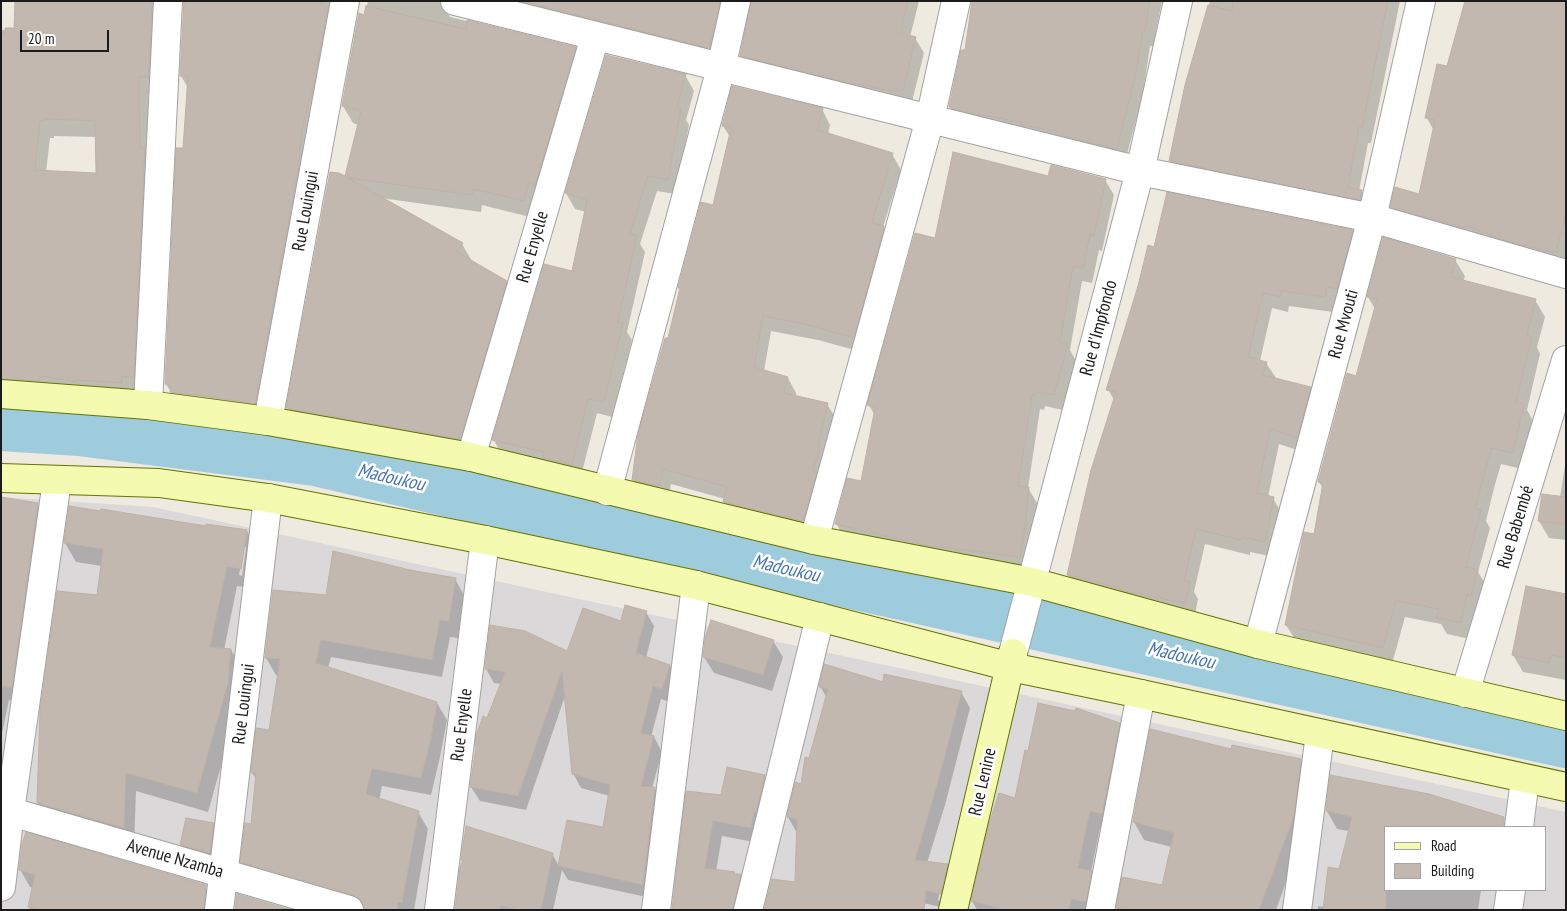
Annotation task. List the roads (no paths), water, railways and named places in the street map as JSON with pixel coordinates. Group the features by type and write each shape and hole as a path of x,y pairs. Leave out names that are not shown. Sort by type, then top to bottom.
{"main road":[{"path":"1,394 148,404 268,421 471,457 814,540 1566,716"},
{"path":"1,478 159,483 268,498 485,540 696,585 820,617 1012,660 1141,694 1566,787"},
{"name":"Rue Lenine","path":"953,910 1012,660"}],"street":[{"path":"148,404 168,1"},
{"name":"Rue Louingui","path":"268,421 344,1"},
{"path":"455,1 1140,170 1372,218 1566,274"},
{"path":"607,490 721,68 736,1"},
{"path":"814,540 930,119 956,1"},
{"name":"Rue d'Impfondo","path":"1012,660 1140,170 1178,1"},
{"name":"Rue Mvouti","path":"1258,644 1372,218 1421,1"},
{"name":"Rue Enyelle","path":"471,457 595,37"},
{"name":"Rue Babembé","path":"1465,693 1566,360"},
{"path":"1,887 6,810 57,481"},
{"name":"Rue Louingui","path":"219,910 268,498"},
{"name":"Rue Enyelle","path":"440,910 485,540"},
{"path":"656,910 696,585"},
{"path":"748,910 820,617"},
{"path":"1100,910 1141,694"},
{"path":"1297,910 1320,734"},
{"path":"1519,826 1525,779"},
{"name":"Avenue Nzamba","path":"6,810 349,910"},
{"path":"1508,910 1511,891"}],"waterway":[{"name":"Madoukou","path":"1,425 79,430 315,460 668,542 1566,742"}]}
